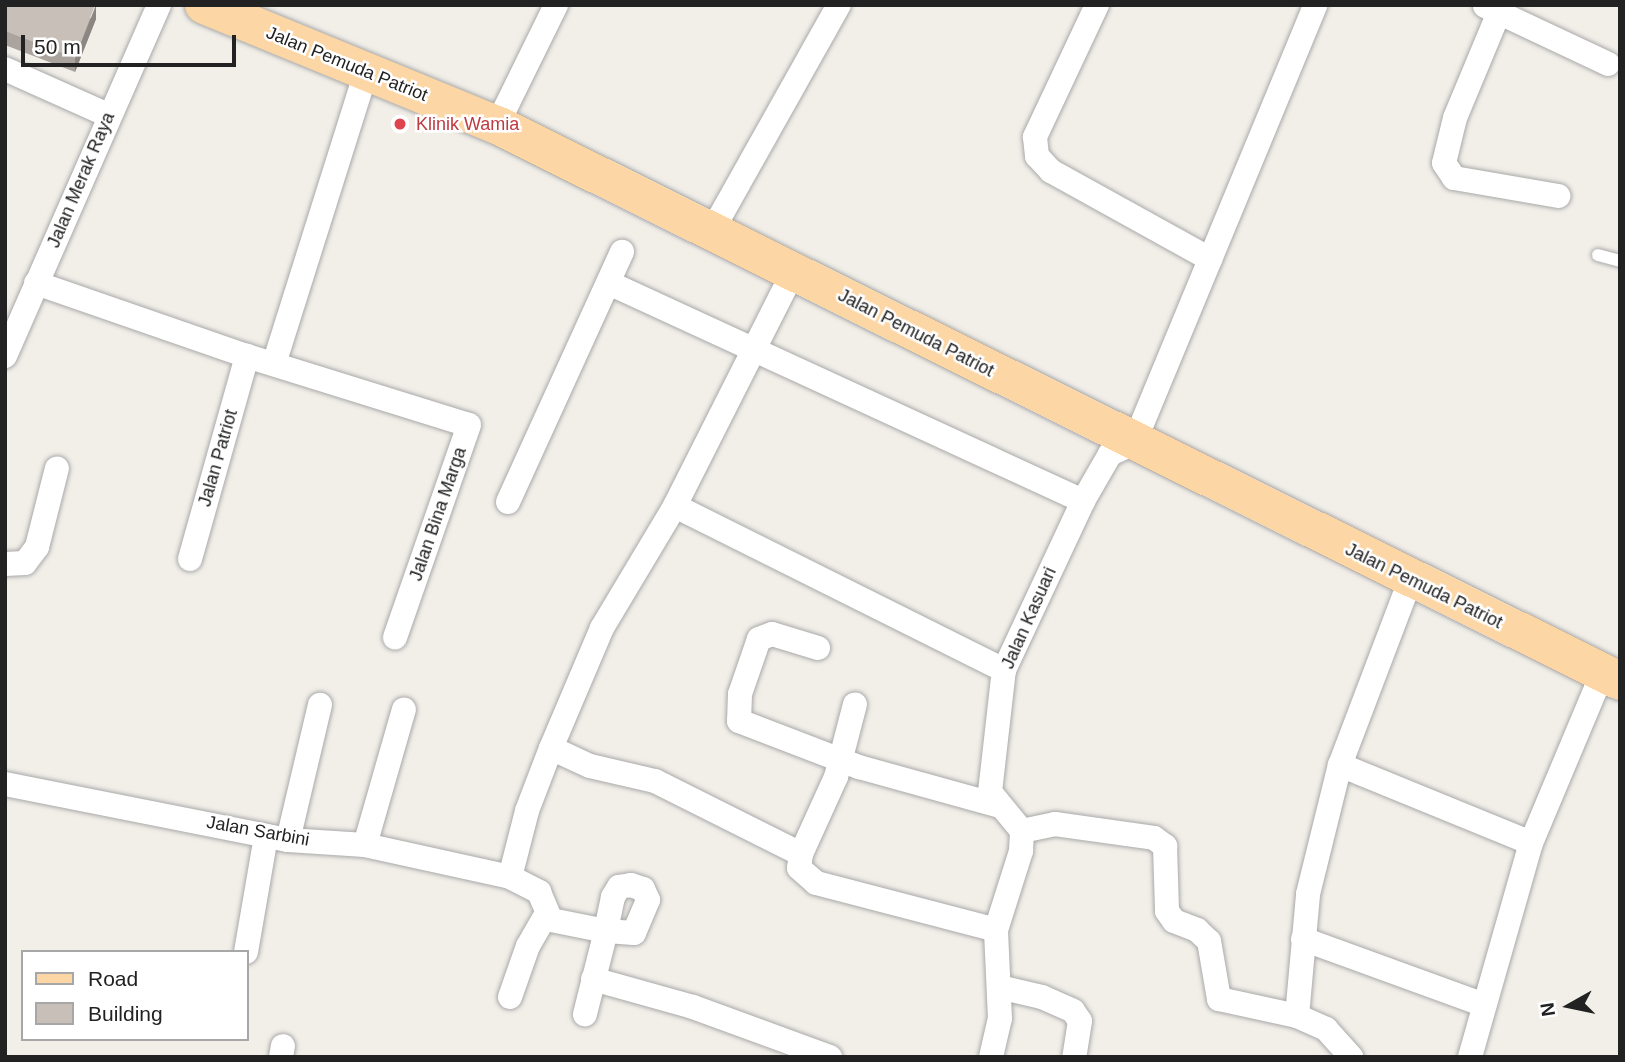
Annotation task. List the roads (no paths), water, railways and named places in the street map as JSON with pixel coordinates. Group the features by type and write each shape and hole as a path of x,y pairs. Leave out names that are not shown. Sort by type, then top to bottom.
{"main road":[{"name":"Jalan Pemuda Patriot","path":"204,5 497,125 1410,581 1612,677"}],"street":[{"name":"Jalan Merak Raya","path":"5,356 108,115 159,5"},
{"path":"497,125 556,5"},
{"path":"712,232 838,5"},
{"path":"1097,5 1035,137 1037,156 1051,172 1210,259"},
{"path":"1134,443 1315,5"},
{"path":"1558,195 1454,178 1444,163 1455,118 1495,8 1608,64"},
{"path":"5,69 108,115"},
{"path":"274,364 366,72"},
{"path":"508,502 622,252"},
{"path":"510,877 527,811 602,628 675,506 793,272"},
{"name":"Jalan Bina Marga","path":"36,283 247,356 469,425 395,638"},
{"path":"610,283 752,352 1083,501"},
{"name":"Jalan Patriot","path":"190,559 247,356"},
{"name":"Jalan Kasuari","path":"1022,831 1000,806 991,783 1004,670 1083,501 1110,454 1134,443"},
{"path":"5,564 24,563 37,547 57,467"},
{"path":"675,506 1004,670"},
{"path":"1297,1016 1308,894 1340,765 1410,581"},
{"path":"818,648 772,634 760,639 737,711 739,721 841,761 1000,806"},
{"path":"1470,1057 1531,842 1612,677"},
{"path":"855,704 841,761 801,854 799,868 816,883 996,930"},
{"path":"247,950 277,838 320,705"},
{"path":"365,845 404,709"},
{"path":"551,748 590,766 655,781 801,854"},
{"path":"1340,765 1531,842"},
{"name":"Jalan Sarbini","path":"5,784 277,838 365,845 510,877 539,892 546,915"},
{"path":"991,1057 1000,1019 996,930 1021,851 1022,831 1055,824 1154,838 1165,846 1167,911 1174,921 1196,930 1209,941 1219,999 1297,1016 1326,1029 1352,1057"},
{"path":"510,997 528,946 546,915 606,931 585,1014"},
{"path":"1303,939 1484,1005"},
{"path":"593,979 693,1007 830,1057"},
{"path":"999,987 1042,997 1073,1011 1080,1021 1078,1056"}],"lane":[{"path":"1598,255 1620,261"}],"place":[{"name":"Klinik Wamia","path":"400,124"}]}
